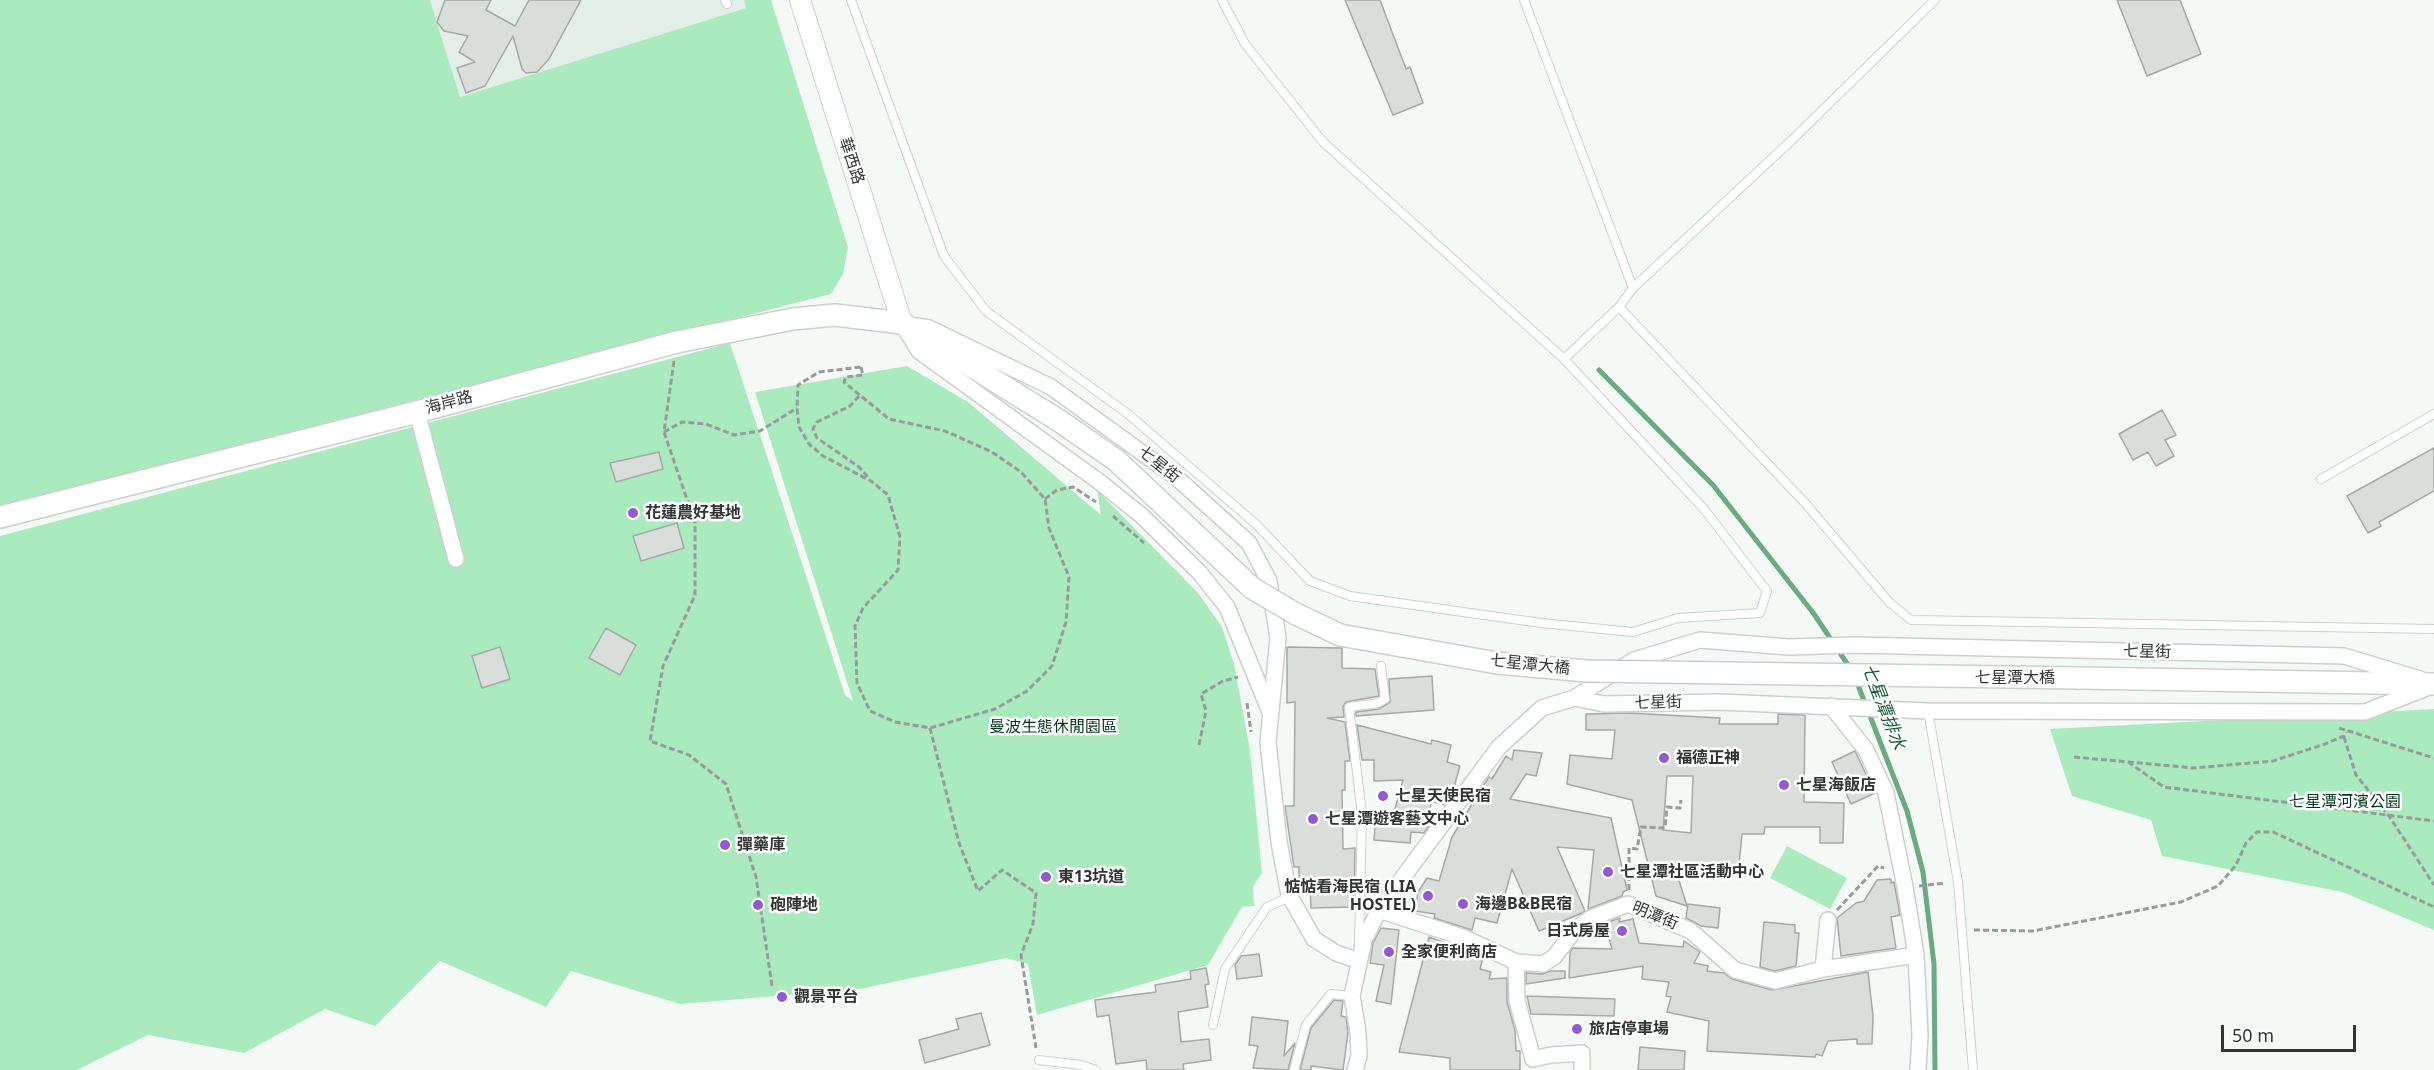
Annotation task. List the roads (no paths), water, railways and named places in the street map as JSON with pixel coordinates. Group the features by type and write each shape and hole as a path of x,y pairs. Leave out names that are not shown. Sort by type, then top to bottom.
{"main road":[{"name":"海岸路","path":"0,517 417,412 676,342 793,319 835,315 902,323"},
{"name":"七星潭大橋","path":"902,323 1058,420 1116,460 1252,588 1296,614 1340,635 1497,663 1587,671 2079,678"},
{"name":"七星街","path":"2079,678 2434,684"}],"street":[{"name":"華西路","path":"800,0 902,323"},
{"name":"七星街","path":"902,323 919,351 1101,483 1142,516 1200,573 1227,607 1270,714"},
{"name":"七星街","path":"902,323 929,328 1051,387 1177,478 1249,543 1269,581 1278,638 1268,742 1279,842 1290,897 1314,939 1336,953 1359,962"},
{"path":"417,412 456,559"},
{"name":"七星街","path":"1355,1070 1359,1056 1352,996 1367,931 1379,910 1499,747 1542,708 1574,698 1634,660 1700,640 1789,647 1856,645 2344,656 2434,684"},
{"path":"1928,711 2365,712 2434,684"},
{"name":"七星街","path":"1574,698 1604,704 1720,702 1928,711"},
{"path":"1831,706 1866,750 1886,793 1916,955 1920,1035 1918,1070"},
{"name":"明潭街","path":"1379,910 1466,938 1516,962 1543,964 1554,957 1575,930 1591,918 1628,904 1690,931 1735,970 1775,981 1822,969 1916,955"},
{"path":"1822,969 1828,920"},
{"path":"1516,962 1517,1001 1533,1059 1582,1053 1582,1070"}],"lane":[{"path":"851,0 944,256 986,311 1128,414 1256,524 1310,581 1350,596 1541,623 1633,632 1677,618 1760,614 1767,591 1704,509 1564,359 1323,142 1245,44 1222,0"},
{"path":"1524,0 1633,288"},
{"path":"1564,359 1619,307 1633,288 1734,195 1935,0"},
{"path":"1619,307 1805,503 1889,602 1911,620 2434,629"},
{"path":"2321,479 2434,414"},
{"path":"1359,962 1362,814 1349,707 1378,704 1385,699 1381,666"},
{"path":"1928,711 1958,882 1973,1070"},
{"path":"1213,1025 1224,969 1267,907 1290,897"},
{"path":"1294,1070 1306,1025 1331,993 1352,996"},
{"path":"1039,1060 1081,1065 1096,1070"}],"waterway":[{"name":"七星潭排水","path":"1599,370 1713,485 1814,614 1852,671"},
{"name":"七星潭排水","path":"1856,680 1907,811 1923,872 1934,964 1935,1070"}],"place":[{"name":"花蓮農好基地","path":"633,513"},
{"name":"福德正神","path":"1664,758"},
{"name":"七星海飯店","path":"1784,785"},
{"name":"七星天使民宿","path":"1383,796"},
{"name":"七星潭遊客藝文中心","path":"1313,819"},
{"name":"彈藥庫","path":"725,845"},
{"name":"七星潭社區活動中心","path":"1608,872"},
{"name":"東13坑道","path":"1046,877"},
{"name":"惦惦看海民宿 (LIA HOSTEL)","path":"1428,896"},
{"name":"海邊B&B民宿","path":"1463,904"},
{"name":"砲陣地","path":"758,905"},
{"name":"日式房屋","path":"1622,931"},
{"name":"全家便利商店","path":"1389,952"},
{"name":"觀景平台","path":"782,997"},
{"name":"旅店停車場","path":"1577,1029"}],"park label":[{"name":"曼波生態休閒園區","path":"1053,727"},
{"name":"七星潭河濱公園","path":"2345,802"}]}
